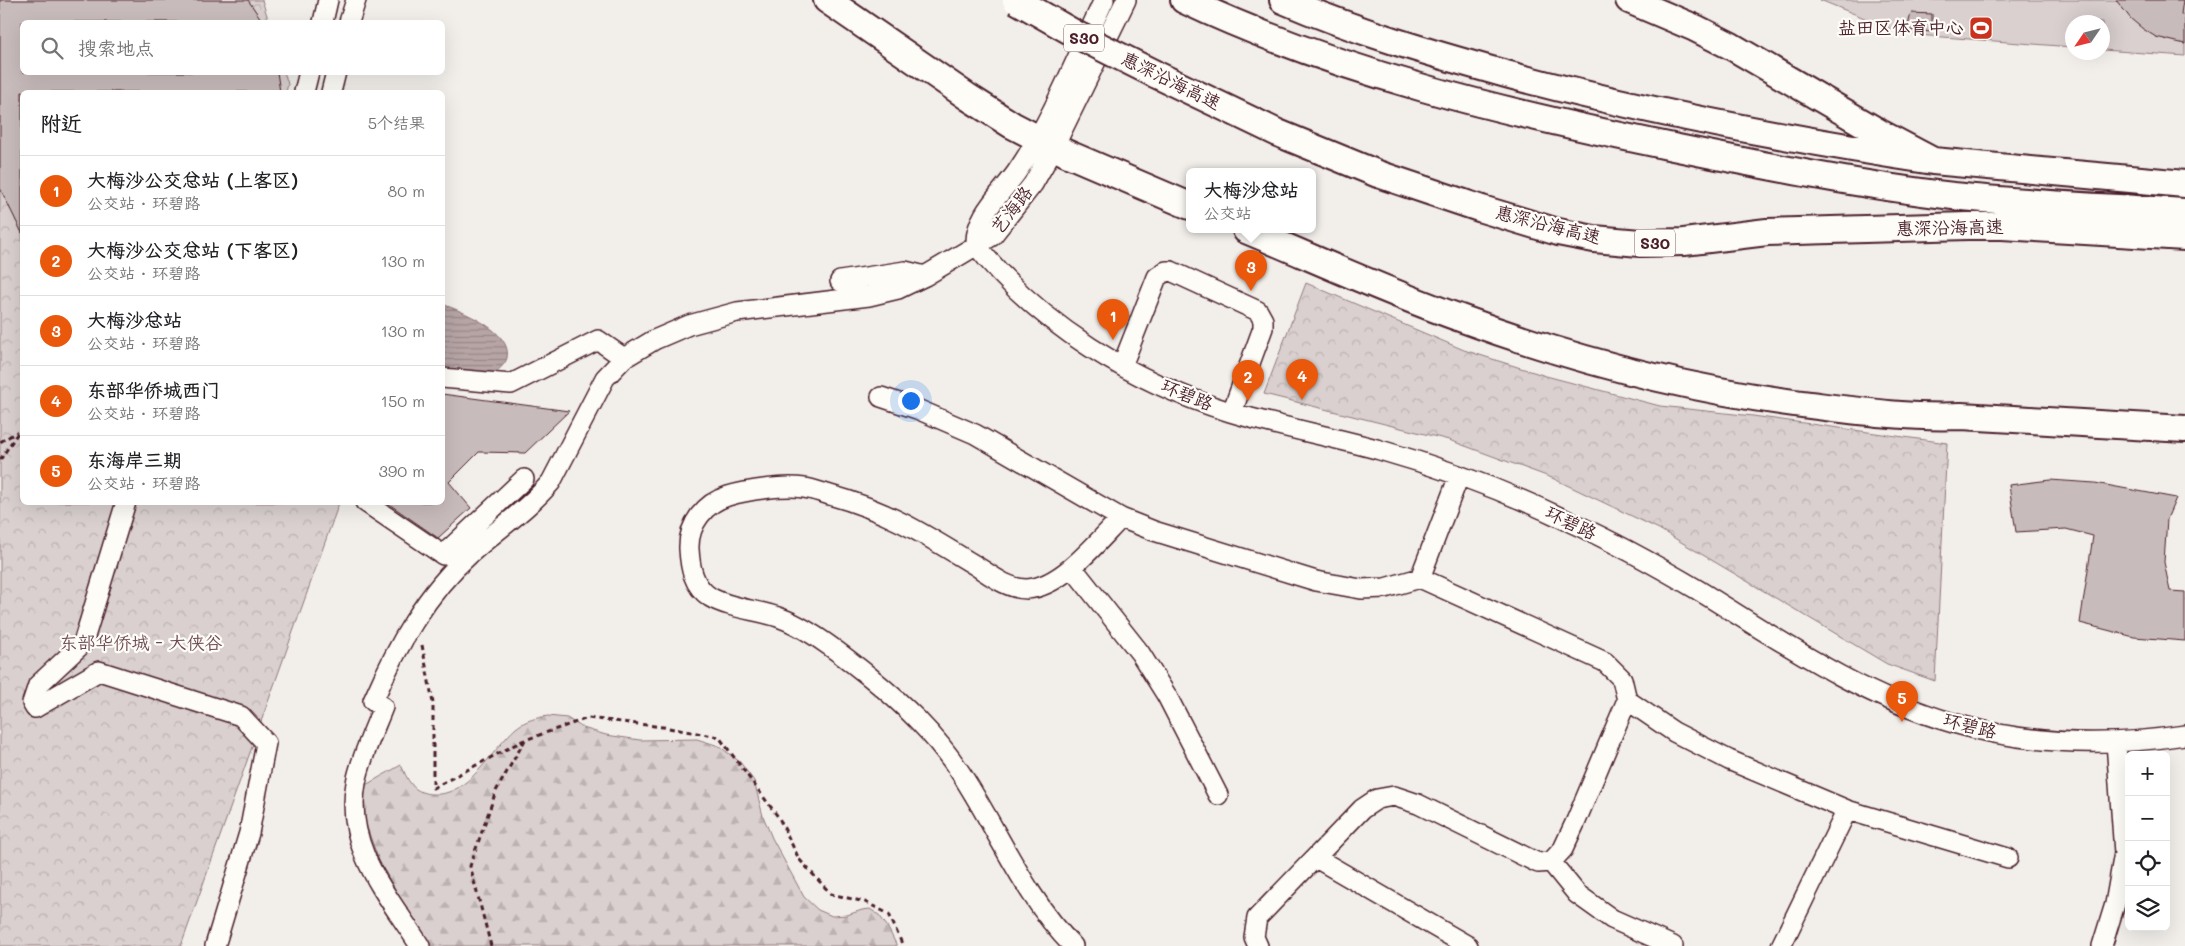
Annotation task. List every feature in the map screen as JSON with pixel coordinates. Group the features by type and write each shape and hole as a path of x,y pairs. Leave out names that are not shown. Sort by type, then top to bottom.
{"highway":[{"path":"827,0 968,97 1045,143 1186,204"},
{"name":"惠深沿海高速","path":"1016,0 1079,36 1278,133 1378,174 1491,212 1558,232 1594,239 1640,243 1684,242 1767,232 1967,226 2002,226 2185,237"},
{"path":"1283,0 1334,20 1423,50 1548,85 1712,123 1859,150 1933,161 2185,184"},
{"path":"1629,0 1695,28 1731,46 1880,133 1933,161"},
{"name":"惠深沿海高速","path":"1189,2 1288,44 1387,77 1496,108 1620,136 1776,168 1954,196 2185,212"},
{"path":"1253,233 1427,306 1503,333 1594,361 1735,395 1883,414 1933,417 1961,416 2185,429"}],"street":[{"path":"323,20 328,0"},
{"path":"350,20 356,0"},
{"name":"艺海路","path":"1045,143 1104,0"},
{"name":"艺海路","path":"976,245 980,221 1016,173 1045,143 1126,0"},
{"path":"304,90 308,75"},
{"path":"332,90 335,75"},
{"path":"420,946 372,874 362,852 356,831 353,806 356,781 383,707 373,701 389,664 416,618 435,592 462,561 538,496 551,482 605,378 624,358 669,332 712,317 762,308 869,296 898,289 925,276 976,245"},
{"name":"环碧路","path":"976,245 998,271 1043,312 1087,345 1122,366 1167,388 1232,412 1380,450 1518,498 1612,542 1695,588 1831,672 1899,704 1968,727 2008,736 2077,743 2116,742 2185,735"},
{"path":"840,280 905,271 925,276"},
{"path":"1122,366 1157,277 1166,271 1171,272 1258,311 1262,316 1263,328 1232,412"},
{"path":"445,378 511,384 598,340 624,358"},
{"path":"881,397 917,409 975,434 1121,518 1316,582 1360,590 1385,588 1420,578 1605,662 1622,679 1627,700 1570,835 1563,849 1551,862 1538,863 1418,804 1394,796 1377,798 1362,808 1257,918 1254,937 1258,946"},
{"path":"1420,578 1459,476"},
{"path":"370,505 443,554 524,479"},
{"path":"1073,946 1043,909 961,773 941,745 919,720 899,700 844,657 798,626 780,618 710,597 698,586 692,573 689,545 694,526 702,511 718,499 746,490 803,488 880,511 916,529 1003,583 1025,589 1046,585 1072,567 1121,518"},
{"path":"125,505 83,643 38,685 32,703 35,708 99,671 241,716 266,743 249,833 215,946"},
{"path":"1072,567 1140,653 1168,696 1218,795"},
{"path":"1627,700 1674,732 1729,760 1847,810 2008,858"},
{"path":"2102,946 2115,904 2124,853 2116,742"},
{"path":"1781,946 1847,810"},
{"path":"1316,858 1468,946"},
{"path":"1551,862 1577,894 1612,919 1673,946"}],"path":[{"path":"0,442 20,431"},
{"path":"0,460 20,431"},
{"path":"416,618 433,703 433,788 525,740 588,718 664,727 719,737 779,818 799,859 831,894 865,902 888,914 903,946"},
{"path":"492,946 470,866 496,790 525,740"}],"green space":[{"name":"东部华侨城 - 大侠谷","path":"0,0 262,0 268,20 20,20 20,75 285,75 288,84 286,90 20,90 20,505 338,505 181,946 0,946"},
{"name":"盐田区体育中心","path":"1820,0 2185,0 2185,56 2110,51 2110,15 2065,15 2065,46 1904,34"},
{"path":"1306,283 1464,350 1546,376 1660,406 1753,416 1947,443 1935,681 1887,664 1659,529 1552,478 1449,440 1264,394"},
{"path":"548,716 567,718 583,728 606,735 640,740 697,739 719,746 740,762 754,781 763,816 772,838 804,897 818,910 832,916 847,915 870,909 879,915 897,946 428,946 379,861 365,822 364,786 401,765 409,781 416,789 430,794 445,793 457,788 468,780 516,728 531,720"}],"shaded area":[{"path":"445,305 484,324 502,339 507,348 507,358 492,376 445,371"}],"building":[{"path":"0,0 248,0 262,20 20,20 20,75 277,75 280,90 20,90 20,229 0,188"},
{"path":"2116,0 2183,0 2181,14 2185,15 2185,44 2156,37 2143,29 2131,19"},
{"path":"1911,13 1932,14 1932,32 1907,30"},
{"path":"445,394 569,411 525,453 479,452 449,482 471,508 438,538 390,505 445,505"},
{"path":"2050,480 2095,483 2176,498 2167,519 2164,562 2170,591 2185,592 2185,641 2134,637 2080,623 2093,536 2066,529 2016,532 2009,485"}],"place":[{"name":"盐田区体育中心","path":"1981,28"},
{"name":"大梅沙总站","path":"1251,291"},
{"name":"大梅沙公交总站 (上客区)","path":"1113,340"},
{"name":"东部华侨城西门","path":"1302,400"},
{"name":"大梅沙公交总站 (下客区)","path":"1248,401"},
{"name":"东海岸三期","path":"1902,722"}]}
